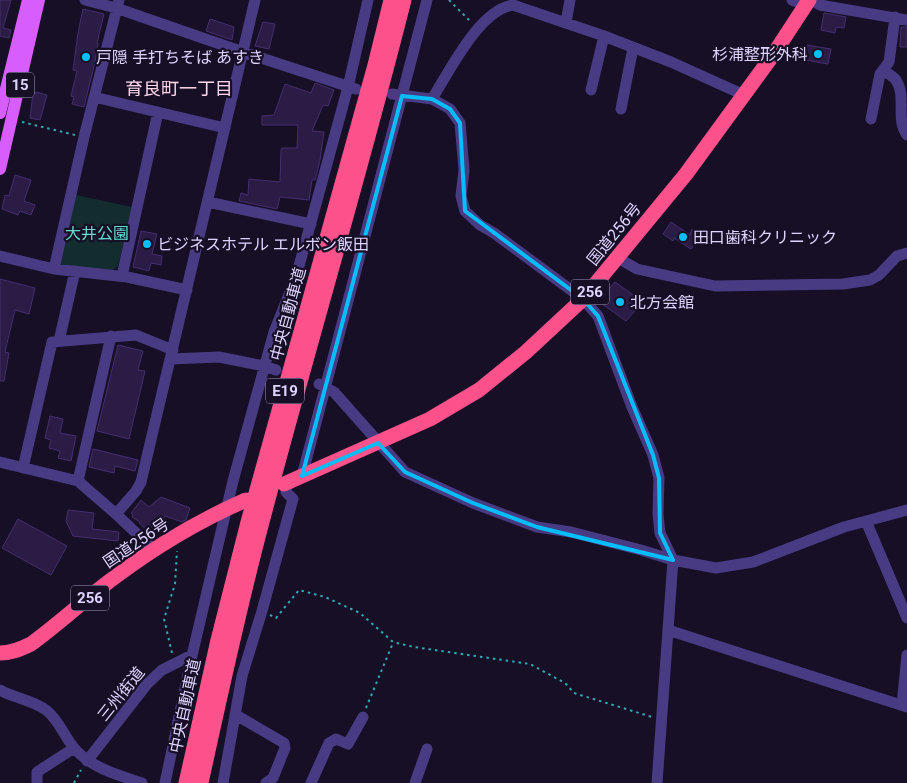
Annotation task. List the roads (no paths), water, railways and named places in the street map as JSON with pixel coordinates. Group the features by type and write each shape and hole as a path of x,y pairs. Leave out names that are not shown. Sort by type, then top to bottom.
{"highway":[{"name":"中央自動車道","path":"186,783 218,640 248,522 375,65 391,0"},
{"name":"中央自動車道","path":"201,783 236,623 261,523 347,218 404,0"},
{"name":"国道256号","path":"291,481 430,419 479,390 526,352 584,299 686,174 773,55 805,1"},
{"name":"国道256号","path":"0,653 19,650 31,644 114,577 154,550 227,508 246,500"}],"main road":[{"name":"15","path":"0,111 28,0"},
{"name":"15","path":"0,169 16,118 39,0"}],"street":[{"path":"85,0 117,4 243,52 352,88"},
{"path":"116,514 136,491 141,482 255,0"},
{"path":"165,783 192,655 227,508 270,368 274,332 296,277 310,224 352,88 368,0"},
{"path":"223,783 242,676 292,500 286,492 322,386 397,95 427,0"},
{"path":"566,22 570,0"},
{"path":"805,1 907,20"},
{"path":"432,99 456,57 487,19 506,6 515,3 671,62 744,95"},
{"path":"54,269 117,4"},
{"path":"871,119 880,74 889,62 895,17"},
{"path":"592,90 604,36"},
{"path":"620,108 633,48"},
{"path":"883,70 896,80 901,89 903,101 901,124 907,135"},
{"path":"397,95 432,99 450,109 460,123 464,170 461,196 464,211 480,225 494,233 584,299 598,316 632,407 653,455 659,478 658,514 660,533 673,560 657,783"},
{"path":"94,97 225,128"},
{"path":"0,111 16,118"},
{"path":"122,276 158,112"},
{"path":"208,202 310,224"},
{"path":"618,258 637,269 715,286 843,284 870,280 879,275 897,256 907,253"},
{"path":"0,256 54,269 122,276 187,290"},
{"path":"59,341 75,271"},
{"path":"23,468 52,342 111,336 136,336 172,354 219,357 270,368"},
{"path":"78,481 111,336"},
{"path":"322,386 334,392 405,472 473,503 537,527 571,532 673,560 716,568 753,562 844,527 907,510"},
{"path":"0,462 78,481 154,550"},
{"path":"866,521 907,618"},
{"path":"668,630 904,706 907,655"},
{"name":"三州街道","path":"87,761 147,684 162,670 192,655"},
{"path":"0,690 46,710 56,720 74,748 87,761 116,779 142,783"},
{"path":"236,715 284,743 285,748 272,778 266,783"},
{"path":"311,783 329,743 336,739 348,744 363,717"},
{"path":"36,783 37,772 74,748"},
{"path":"415,783 427,749"}],"place":[{"name":"杉浦整形外科","path":"818,54"},
{"name":"戸隠 手打ちそば あすき","path":"86,57"},
{"name":"田口歯科クリニック","path":"683,237"},
{"name":"ビジネスホテル エルボン飯田","path":"147,244"},
{"name":"北方会館","path":"620,302"}],"district":[{"name":"育良町一丁目","path":"179,88"}],"park label":[{"name":"大井公園","path":"97,233"}]}
